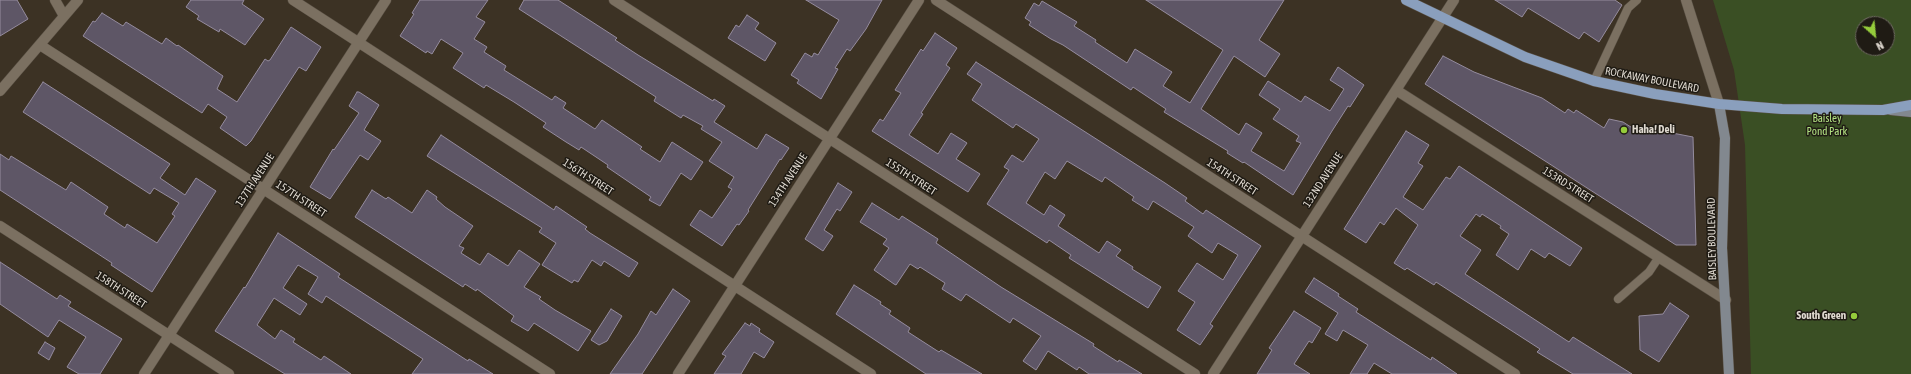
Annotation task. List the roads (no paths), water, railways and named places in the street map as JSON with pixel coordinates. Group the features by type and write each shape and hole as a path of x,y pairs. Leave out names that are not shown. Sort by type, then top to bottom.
{"main road":[{"name":"ROCKAWAY BOULEVARD","path":"1406,0 1526,57 1594,81 1655,94 1719,104 1782,109 1883,110 1911,105"},
{"name":"BAISLEY BOULEVARD","path":"1719,104 1725,138 1722,248 1729,374"},
{"path":"1883,110 1911,112"}],"street":[{"path":"55,0 64,16"},
{"path":"0,91 78,0"},
{"name":"156TH STREET","path":"293,0 871,374"},
{"name":"137TH AVENUE","path":"144,374 386,0"},
{"name":"155TH STREET","path":"614,0 1195,374"},
{"name":"134TH AVENUE","path":"678,374 919,0"},
{"name":"154TH STREET","path":"936,0 1515,374"},
{"name":"132ND AVENUE","path":"1213,374 1454,0"},
{"path":"1686,0 1719,104"},
{"name":"157TH STREET","path":"40,45 550,374"},
{"name":"153RD STREET","path":"1396,90 1726,300"},
{"name":"158TH STREET","path":"0,226 229,374"}],"lane":[{"path":"1594,81 1628,8 1637,0"},
{"path":"1618,299 1649,272 1659,257"}],"place":[{"name":"Haha! Deli","path":"1624,130"},
{"name":"South Green","path":"1854,316"}],"park label":[{"name":"Baisley Pond Park","path":"1827,125"}]}
